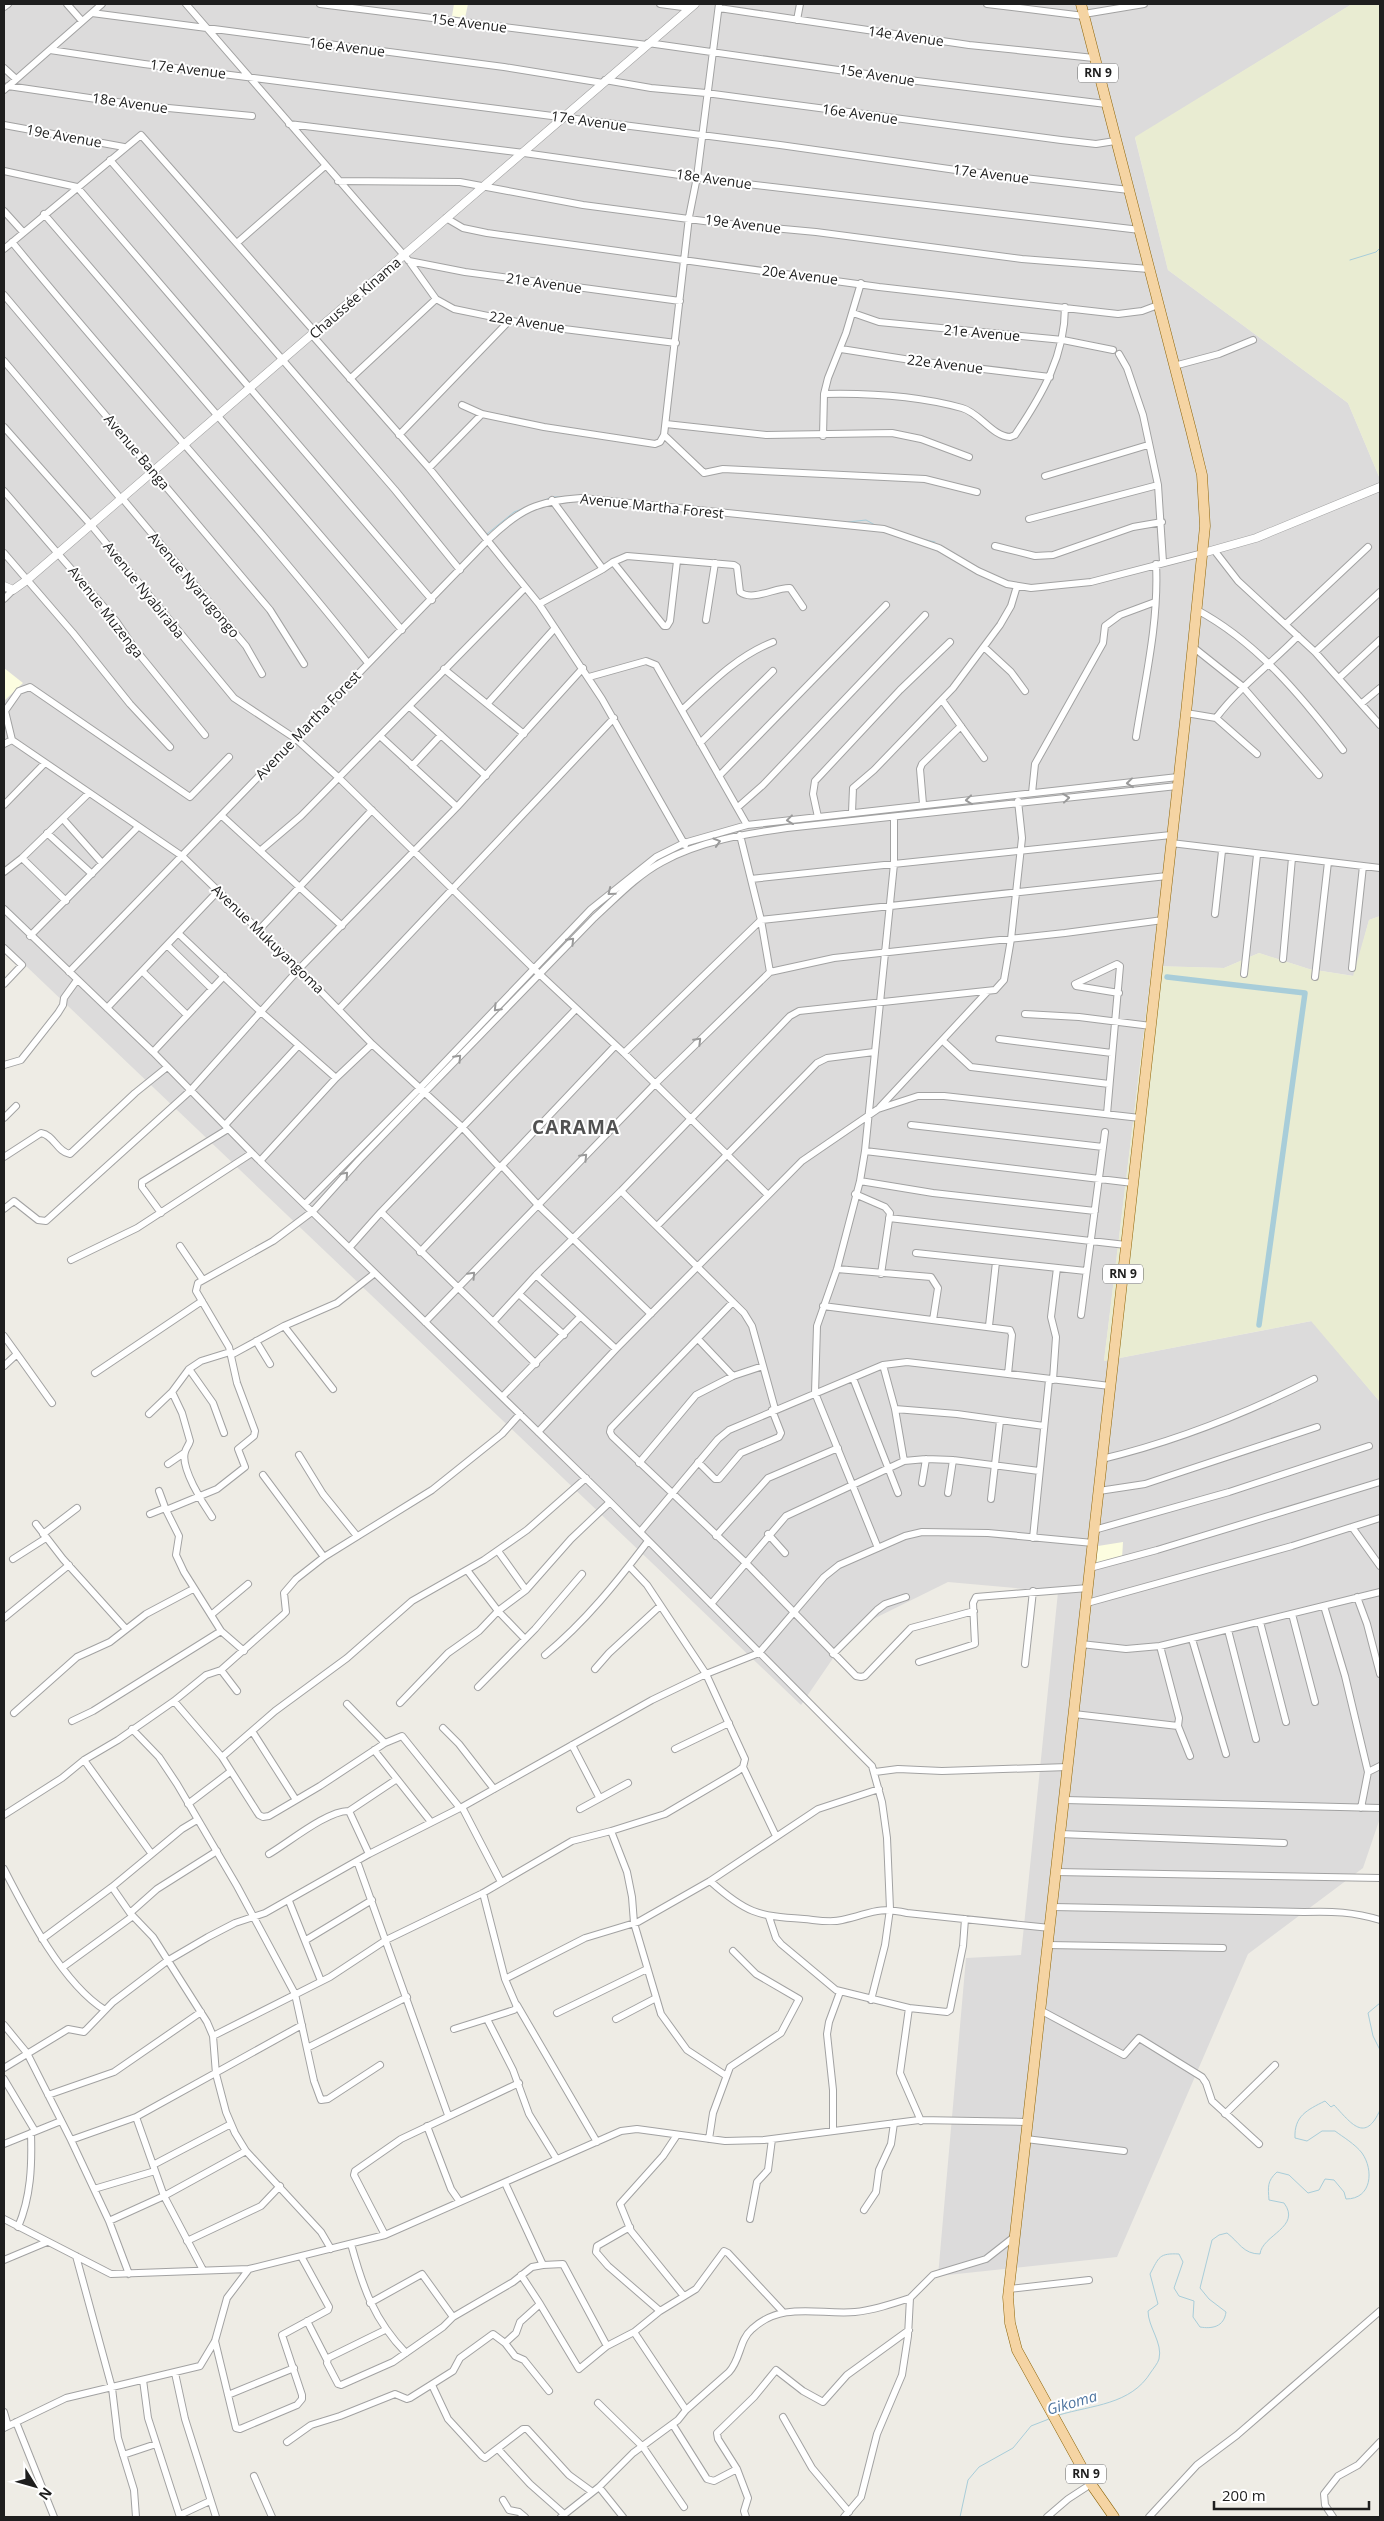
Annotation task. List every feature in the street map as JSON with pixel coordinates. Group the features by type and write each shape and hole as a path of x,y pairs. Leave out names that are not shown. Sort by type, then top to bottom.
{"main road":[{"name":"RN 9","path":"1081,4 1202,475 1205,508 1203,553 1186,714 1009,2289 1010,2323 1017,2350 1092,2484 1114,2517"}],"street":[{"path":"4,7 8,4"},
{"path":"67,4 82,21"},
{"path":"6,88 102,4"},
{"name":"22e Avenue","path":"186,4 406,258 436,299 454,309 510,320 618,337 676,343"},
{"name":"15e Avenue","path":"320,4 711,51 935,84 1106,104"},
{"path":"660,4 693,6"},
{"path":"797,20 800,4"},
{"path":"988,4 1084,15 1144,4"},
{"name":"Chaussée Kinama","path":"13,590 252,388 314,333 406,258 446,218 482,186 524,153 604,81 693,6"},
{"path":"462,405 482,414 554,429 655,444 660,442 664,435 666,424 689,217 697,177 711,51 719,6"},
{"name":"14e Avenue","path":"719,6 797,20 969,45 1094,58"},
{"name":"16e Avenue","path":"92,13 651,88 706,92 922,123 1096,144 1115,142"},
{"name":"17e Avenue","path":"50,50 963,171 1129,190"},
{"path":"4,68 16,79"},
{"name":"18e Avenue","path":"6,88 137,105 252,116"},
{"name":"18e Avenue","path":"290,124 697,177 1140,230"},
{"name":"19e Avenue","path":"4,125 124,147"},
{"path":"4,249 124,147 142,135 145,136 238,242 350,379 429,468 539,604 589,677 614,718 688,851"},
{"path":"110,160 394,490 460,570"},
{"path":"238,242 325,166"},
{"path":"4,171 77,187 252,388 432,600"},
{"name":"19e Avenue","path":"338,181 460,182 583,205 1022,259 1149,269"},
{"path":"4,211 23,232"},
{"path":"44,214 219,416 287,499 402,630"},
{"name":"20e Avenue","path":"446,218 456,226 479,231 861,283 1118,314 1142,311 1158,305"},
{"path":"12,242 184,445 270,541 368,663"},
{"name":"21e Avenue","path":"406,258 465,272 680,301"},
{"path":"823,436 824,394 828,378 841,349 853,313 861,283"},
{"name":"Avenue Banga","path":"4,295 270,610 304,664"},
{"path":"350,379 436,299"},
{"path":"824,394 907,398 962,408 1003,436 1010,437 1018,430 1050,377 1063,340 1065,307"},
{"name":"21e Avenue","path":"853,313 869,320 905,326 1063,340 1116,352 1135,389 1148,445"},
{"path":"399,435 510,320"},
{"path":"1174,366 1219,354 1254,340"},
{"name":"22e Avenue","path":"841,349 917,361 1050,377"},
{"name":"Avenue Nyarugongo","path":"4,361 246,646 262,674"},
{"path":"429,468 482,414"},
{"path":"666,424 766,436 823,436 862,432 892,433 921,440 968,456"},
{"name":"Avenue Nyabiraba","path":"4,426 91,525 234,698 296,739 338,777 767,1194"},
{"path":"664,435 704,473 723,469 893,477 925,480 977,492"},
{"path":"1046,476 1148,445 1158,485 1162,522 1163,562"},
{"path":"1029,519 1158,485"},
{"path":"1203,553 1256,538 1380,487"},
{"name":"Avenue Muzenga","path":"4,491 116,621 135,649 205,735"},
{"name":"Avenue Martha Forest","path":"69,972 368,663 432,600 488,540 522,512 552,500 580,498 884,529 938,548 978,571 1017,586 1031,588 1080,584 1203,553"},
{"path":"552,500 603,569"},
{"path":"995,546 1035,556 1053,555 1133,528 1162,522"},
{"path":"1286,624 1368,547"},
{"path":"1214,550 1238,581 1315,652 1380,724"},
{"path":"4,554 73,633 130,704 170,747"},
{"path":"539,604 603,569 612,562 627,556 734,565 737,567 740,592 743,595 790,588 803,607"},
{"path":"612,562 664,626 667,626 670,621 677,561"},
{"path":"706,620 715,563"},
{"path":"1136,737 1156,602 1156,564"},
{"path":"4,586 13,590 4,599"},
{"path":"852,812 853,788 874,770 942,700 985,648 1006,616 1017,586"},
{"path":"261,850 301,816 525,588"},
{"path":"1315,652 1380,592"},
{"path":"1032,793 1035,764 1103,644 1105,626 1120,615 1156,602"},
{"path":"719,776 886,605"},
{"path":"1197,610 1213,619 1269,664 1343,750"},
{"path":"738,808 925,615"},
{"path":"488,703 555,628"},
{"path":"1216,718 1242,686 1269,664 1298,636"},
{"path":"1339,678 1380,640"},
{"path":"682,710 725,670 757,648 773,642"},
{"path":"818,817 813,794 815,781 900,690 950,642"},
{"path":"1193,647 1242,686 1319,775"},
{"path":"985,648 1011,672 1024,692"},
{"path":"589,677 646,661 656,665 747,825"},
{"path":"4,1209 14,1201 38,1220 46,1221 190,1091 299,969 457,807 583,668"},
{"path":"444,669 524,734"},
{"path":"700,743 774,671"},
{"path":"4,744 12,740 5,711 19,691 30,687 190,797 229,757"},
{"path":"1362,703 1380,688"},
{"path":"942,700 984,758"},
{"path":"410,707 486,776"},
{"path":"1186,714 1216,718 1257,754"},
{"path":"339,1009 614,718"},
{"path":"923,804 920,769 922,764 961,726"},
{"path":"412,766 441,735"},
{"path":"380,736 457,807"},
{"name":"Avenue Mukuyangoma","path":"12,740 182,856 299,969 372,1044 462,1128 538,1205 651,1314"},
{"path":"4,805 45,763"},
{"path":"150,1514 217,1489 245,1467 238,1450 254,1436 256,1431 237,1383 230,1353 196,1288 203,1280 273,1241 313,1211 591,909 656,856 684,843 747,825 1032,793 1178,782"},
{"path":"305,1204 627,888 662,862 688,851 740,835 1018,804 1178,782"},
{"path":"4,872 22,858 89,793"},
{"path":"493,1322 536,1274 621,1191 689,1118 790,1016 799,1011 995,990 1004,980 1011,939 1022,838 1017,795"},
{"path":"258,930 372,810"},
{"path":"222,816 342,926"},
{"path":"878,1548 815,1393 817,1326 837,1269 860,1180 865,1151 888,907 894,864 894,817"},
{"path":"63,819 102,863"},
{"path":"30,936 138,826"},
{"path":"47,833 92,874"},
{"path":"740,835 761,920 770,972"},
{"path":"751,879 1171,839 1222,851 1380,868"},
{"path":"1215,914 1222,851"},
{"path":"1244,974 1257,855"},
{"path":"22,858 66,900"},
{"path":"1283,959 1292,858"},
{"path":"1315,977 1328,862"},
{"path":"1352,968 1363,866"},
{"path":"624,1053 761,920 1015,894 1167,876"},
{"path":"107,1008 168,946 218,891"},
{"path":"4,909 153,1052 166,1068 252,1154 313,1211 586,1478 831,1724 875,1772 889,1864 890,1910 885,1944 870,2000"},
{"path":"425,1322 655,1084 770,972 834,958 885,954 1163,920"},
{"path":"179,934 298,1046 336,1078"},
{"path":"168,946 212,989"},
{"path":"4,948 22,965 4,984"},
{"path":"1107,1114 1119,993 1120,966 1117,964 1075,984 1076,986 1119,993"},
{"path":"143,972 187,1015"},
{"path":"153,1052 224,976"},
{"path":"4,1065 21,1060 58,1013 63,1005 64,998 77,980"},
{"path":"538,1432 767,1194 802,1161 878,1109 988,991"},
{"path":"349,1248 381,1212 576,1009"},
{"path":"1025,1014 1079,1017 1151,1026"},
{"path":"1000,1039 1112,1053"},
{"path":"943,1041 971,1068 1109,1084"},
{"path":"260,1161 336,1078 372,1044"},
{"path":"161,1213 142,1187 142,1182 227,1127 298,1046"},
{"path":"420,1252 615,1046"},
{"path":"657,1226 817,1063 827,1058 874,1052"},
{"path":"4,1157 42,1133 49,1136 61,1150 70,1154 135,1093 166,1068"},
{"path":"878,1109 928,1095 1140,1118"},
{"path":"4,1118 16,1106"},
{"path":"911,1125 1103,1147"},
{"path":"1081,1315 1105,1132"},
{"path":"865,1151 995,1168 1100,1177 1133,1183"},
{"path":"71,1260 137,1228 252,1154"},
{"path":"860,1180 933,1193 1095,1211"},
{"path":"621,1191 733,1302 752,1326 780,1437 741,1453 719,1480 715,1479 698,1462"},
{"path":"855,1194 885,1207 890,1213 881,1274"},
{"path":"381,1212 536,1364"},
{"path":"889,1218 1126,1245"},
{"path":"180,1246 203,1280"},
{"path":"916,1253 1086,1271"},
{"path":"989,1326 996,1262"},
{"path":"1033,1538 1044,1426 1056,1337 1051,1317 1057,1268"},
{"path":"837,1269 931,1277 936,1282 938,1288 933,1320"},
{"path":"149,1414 172,1392 189,1369 201,1361 230,1353 284,1326 338,1303 376,1273"},
{"path":"536,1274 616,1349"},
{"path":"519,1294 564,1335"},
{"path":"95,1373 202,1301"},
{"path":"733,1302 610,1432 639,1464 747,1564 833,1654 861,1677 911,1628 974,1612"},
{"path":"824,1306 1010,1330 1012,1335 1008,1374"},
{"path":"502,1396 536,1364 580,1317"},
{"path":"284,1326 333,1389"},
{"path":"4,1336 52,1402"},
{"path":"698,1339 733,1376"},
{"path":"256,1341 270,1364"},
{"path":"4,1366 17,1354"},
{"path":"640,1532 698,1462 729,1430 883,1365 907,1362 1110,1386"},
{"path":"883,1365 895,1409 904,1461"},
{"path":"639,1464 696,1395 733,1376 763,1366"},
{"path":"189,1369 213,1403 224,1433"},
{"path":"853,1378 890,1468 898,1493"},
{"path":"1102,1459 1179,1436 1314,1379"},
{"path":"168,1464 184,1452 190,1441 182,1413 172,1392"},
{"path":"895,1409 957,1414 1044,1426"},
{"path":"4,1815 62,1778 84,1760 118,1740 206,1676 221,1670 244,1652 286,1612 284,1593 286,1589 324,1557 432,1490 502,1434 520,1414"},
{"path":"991,1499 1000,1421"},
{"path":"1099,1491 1146,1484 1317,1428"},
{"path":"1094,1530 1230,1492 1369,1446"},
{"path":"716,1536 768,1478 838,1448"},
{"path":"184,1452 186,1464 199,1497 212,1517"},
{"path":"299,1454 323,1494 356,1536"},
{"path":"712,1604 747,1564 768,1534 786,1516 797,1509 852,1486 904,1461 926,1459 953,1460 1039,1471"},
{"path":"922,1483 926,1459"},
{"path":"948,1493 953,1460"},
{"path":"263,1475 324,1557"},
{"path":"222,1757 275,1711 347,1658 412,1601 498,1551 539,1521 586,1478"},
{"path":"1090,1568 1166,1548 1380,1482"},
{"path":"159,1491 179,1536 176,1555 193,1589 221,1630 244,1652"},
{"path":"400,1703 448,1652 479,1631 498,1611 526,1590 571,1539 610,1502"},
{"path":"12,1559 45,1536 77,1508"},
{"path":"1087,1603 1176,1579 1380,1518"},
{"path":"36,1524 69,1566 126,1629"},
{"path":"1352,1527 1380,1566"},
{"path":"4,2068 68,2029 84,2032 105,2010 167,1961 220,1930 254,1918 289,1901 369,1854 461,1807 572,1745 706,1674 759,1653 824,1576 839,1566 878,1548 922,1532 988,1533 1093,1543"},
{"path":"768,1534 785,1553"},
{"path":"545,1655 570,1635 590,1614 648,1540"},
{"path":"498,1551 526,1590"},
{"path":"4,1618 69,1566"},
{"path":"629,1566 647,1585 706,1674 745,1759 743,1767 776,1836"},
{"path":"467,1570 498,1611 524,1638"},
{"path":"478,1687 524,1638 535,1629 582,1574"},
{"path":"211,1615 248,1584"},
{"path":"919,1662 975,1644 973,1603 976,1597 1088,1588"},
{"path":"14,1713 77,1657 110,1642 146,1614 193,1589"},
{"path":"1025,1664 1033,1591"},
{"path":"1081,1644 1126,1649 1160,1646 1380,1592"},
{"path":"833,1654 882,1606 906,1597"},
{"path":"1357,1597 1367,1624 1380,1674"},
{"path":"595,1669 609,1653 660,1606"},
{"path":"1324,1606 1345,1676 1368,1772 1360,1808"},
{"path":"1292,1614 1315,1702"},
{"path":"1260,1622 1286,1722"},
{"path":"72,1722 93,1712 221,1630"},
{"path":"1228,1630 1256,1738"},
{"path":"1192,1639 1226,1754"},
{"path":"1160,1646 1179,1718 1178,1726 1190,1756"},
{"path":"221,1670 237,1692"},
{"path":"174,1701 222,1757 259,1815 263,1817 296,1800 397,1736 404,1738 461,1807 501,1882"},
{"path":"347,1704 385,1743"},
{"path":"1074,1714 1178,1726"},
{"path":"675,1749 729,1723"},
{"path":"443,1728 459,1744 494,1789"},
{"path":"132,1729 159,1758 188,1804 217,1851 296,1994 314,2081 321,2100 328,2098 380,2065"},
{"path":"252,1731 296,1800"},
{"path":"572,1745 599,1797"},
{"path":"374,1750 431,1822"},
{"path":"84,1760 151,1853"},
{"path":"1368,1772 1380,1766"},
{"path":"214,2036 321,1981 386,1940 483,1893 572,1841 665,1814 743,1767"},
{"path":"875,1772 898,1769 942,1771 1068,1767"},
{"path":"188,1804 230,1772"},
{"path":"269,1854 330,1816 341,1811 349,1811 397,1779"},
{"path":"580,1809 599,1797 628,1783"},
{"path":"506,1979 585,1938 634,1923 710,1881 776,1836 827,1805 879,1789"},
{"path":"1065,1800 1380,1808"},
{"path":"349,1811 369,1854"},
{"path":"42,1939 112,1888 151,1853 197,1820"},
{"path":"611,1831 627,1872 632,1897 634,1923 664,2019 687,2050 725,2075"},
{"path":"1060,1834 1284,1843"},
{"path":"64,1967 132,1914 157,1888 217,1851"},
{"path":"357,1861 448,2115"},
{"path":"4,1869 42,1939 83,1994 105,2010"},
{"path":"1056,1872 1380,1878"},
{"path":"710,1881 749,1910 769,1917 841,1920 871,1911 890,1910 1050,1928"},
{"path":"112,1888 153,1938 214,2036 216,2074 231,2124 246,2151 321,2232 331,2249"},
{"path":"483,1893 506,1979 517,2005 597,2142"},
{"path":"306,1940 372,1900"},
{"path":"289,1901 321,1981"},
{"path":"1053,1907 1304,1912 1336,1910 1380,1920"},
{"path":"769,1917 776,1938 781,1944 822,1981 840,1992 909,2008 947,2012 950,2010 963,1946 965,1919"},
{"path":"1048,1945 1223,1948"},
{"path":"709,2139 725,2075 734,2063 782,2033 798,1999 756,1974 733,1951"},
{"path":"557,2013 647,1969"},
{"path":"833,2130 833,2094 828,2026 840,1992"},
{"path":"307,2048 407,1997"},
{"path":"616,2019 656,1998"},
{"path":"454,2029 514,2010 517,2005"},
{"path":"909,2008 900,2073 921,2121"},
{"path":"1040,2010 1124,2055 1138,2038 1204,2080 1210,2098 1224,2114 1259,2144"},
{"path":"48,2095 114,2072 200,2012"},
{"path":"489,2018 488,2021 519,2082 529,2114 556,2158"},
{"path":"4,2025 27,2053 61,2120 109,2221 129,2274"},
{"path":"71,2140 136,2117 216,2074 270,2041 302,2025"},
{"path":"1224,2114 1275,2065"},
{"path":"4,2079 33,2132 31,2176 18,2227"},
{"path":"384,2236 354,2175 355,2171 401,2139 519,2082"},
{"path":"136,2117 164,2196 203,2270"},
{"path":"4,2135 6,2143 61,2120"},
{"path":"4,2219 110,2274 249,2270 384,2236 506,2183 556,2158 628,2129 725,2141 772,2139 833,2130 921,2121 1028,2122"},
{"path":"864,2210 876,2192 879,2170 891,2144 894,2123"},
{"path":"94,2189 154,2168 231,2124"},
{"path":"427,2126 451,2188 460,2202"},
{"path":"677,2135 663,2156 621,2202 630,2227 656,2264 683,2295"},
{"path":"750,2220 757,2182 768,2170 772,2139"},
{"path":"1026,2139 1124,2151"},
{"path":"109,2221 164,2196 246,2151"},
{"path":"506,2183 543,2265"},
{"path":"187,2241 261,2206 280,2186"},
{"path":"630,2227 597,2246 596,2252 608,2266 660,2311"},
{"path":"498,2450 563,2516 598,2487 633,2453 673,2425 686,2410 733,2367 748,2333 774,2314 783,2312 860,2311 910,2298 933,2275 986,2260 1015,2236"},
{"path":"4,2260 48,2242"},
{"path":"351,2244 362,2286 370,2303 385,2330 406,2353"},
{"path":"522,2275 579,2369 607,2346 634,2332 683,2295 696,2289 720,2254 726,2251 783,2312"},
{"path":"76,2256 112,2388 118,2438 134,2490 136,2517"},
{"path":"215,2341 235,2426 238,2429 297,2405 302,2399 302,2394 282,2335 328,2310 329,2307 302,2258"},
{"path":"307,2320 336,2382 341,2385 386,2365 406,2353 453,2317 532,2268 543,2265 563,2264 607,2346"},
{"path":"4,2412 6,2427 66,2398 175,2374 200,2366 215,2341 227,2298 249,2270"},
{"path":"370,2303 422,2274 453,2317"},
{"path":"1009,2289 1088,2280"},
{"path":"783,2417 812,2468 846,2515 861,2497 877,2434 902,2375 909,2330 910,2298"},
{"path":"505,2343 516,2333 520,2322 540,2304"},
{"path":"1149,2517 1197,2465 1237,2435 1380,2311"},
{"path":"326,2360 331,2355 385,2330"},
{"path":"746,2517 744,2510 748,2498 737,2468 718,2439 718,2434 754,2398 776,2370 803,2391 823,2402 847,2375 909,2330"},
{"path":"634,2332 686,2410"},
{"path":"286,2442 316,2423 340,2416 395,2394 407,2399 410,2398 453,2370 460,2358 495,2335 505,2343 515,2356 524,2360 549,2391"},
{"path":"228,2395 294,2368"},
{"path":"175,2374 185,2419 216,2517"},
{"path":"143,2380 148,2418 180,2516 210,2501"},
{"path":"432,2385 448,2419 482,2456 485,2458 498,2450 523,2429 527,2429 569,2476 591,2491"},
{"path":"598,2403 643,2446 684,2508"},
{"path":"16,2422 54,2517"},
{"path":"673,2425 710,2480 714,2481 737,2468"},
{"path":"1332,2517 1325,2504 1324,2494 1338,2476 1358,2465 1380,2442"},
{"path":"123,2455 156,2444"},
{"path":"254,2476 272,2517"},
{"path":"1047,2517 1068,2499 1092,2484"},
{"path":"598,2487 622,2517"},
{"path":"503,2500 509,2510 519,2512 525,2517"}],"shaded area":[{"path":"4,4 1352,4 1135,138 1168,270 1348,403 1380,479 1380,916 1369,920 1354,976 1309,969 1259,953 1224,968 1152,966 1104,1361 1312,1321 1380,1402 1380,1818 1363,1868 1248,1954 1117,2257 938,2276 966,1958 1021,1955 1058,1592 948,1582 853,1629 801,1705 4,945"},
{"path":"454,4 468,4 465,18 452,16"},
{"path":"1352,4 1380,4 1380,479 1348,403 1168,270 1135,137"},
{"path":"4,668 23,683 4,701"},
{"path":"1380,916 1380,1402 1311,1321 1104,1361 1152,966 1224,968 1259,953 1309,969 1353,976 1369,920"},
{"path":"1123,1542 1122,1559 1096,1564 1098,1546"}],"waterway":[{"path":"1350,260 1376,252 1380,248"},
{"path":"554,497 565,497"},
{"path":"487,534 514,512 550,498"},
{"path":"848,522 866,520 875,525"},
{"path":"926,540 935,542"},
{"path":"1167,977 1305,993 1259,1325"},
{"name":"Gikoma","path":"1380,2003 1368,2013 1373,2036 1380,2050"},
{"name":"Gikoma","path":"1059,2415 1097,2406 1122,2397 1143,2383 1157,2364 1160,2353 1159,2347 1150,2323 1148,2311 1158,2304 1150,2274 1160,2257 1167,2254 1179,2254 1183,2262 1174,2288 1179,2296 1194,2301 1193,2317 1200,2327 1209,2328 1217,2326 1223,2321 1226,2312 1209,2299 1200,2288 1212,2240 1219,2235 1227,2233 1245,2250 1260,2254 1262,2247 1285,2225 1288,2218 1288,2211 1284,2203 1269,2200 1269,2184 1271,2178 1277,2172 1289,2175 1308,2193 1319,2190 1325,2179 1334,2180 1344,2192 1346,2199 1355,2198 1366,2189 1369,2175 1366,2160 1362,2153 1345,2138 1335,2131 1322,2131 1307,2141 1295,2138 1295,2130 1299,2119 1307,2111 1325,2101 1331,2107 1334,2105 1352,2123 1363,2128 1369,2126 1380,2110"},
{"name":"Gikoma","path":"960,2517 968,2480 979,2467 1013,2448 1031,2426 1049,2419"}],"district":[{"name":"CARAMA","path":"576,1127"}]}
